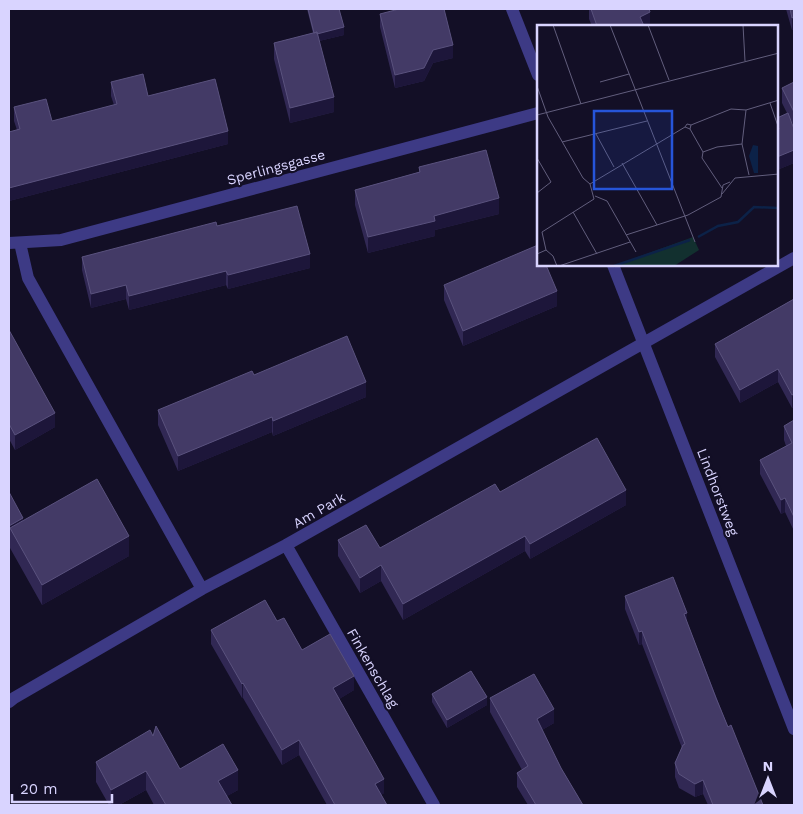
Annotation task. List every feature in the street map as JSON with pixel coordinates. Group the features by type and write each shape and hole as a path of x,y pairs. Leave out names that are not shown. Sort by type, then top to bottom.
{"street":[{"path":"512,9 537,72"},
{"name":"Sperlingsgasse","path":"202,590 28,278 14,243 60,240 537,113"},
{"name":"Am Park","path":"9,702 202,590 286,546 794,258"},
{"name":"Lindhorstweg","path":"613,266 794,730"},
{"name":"Finkenschlag","path":"286,546 434,805"}],"building":[{"path":"308,9 339,9 344,27 317,34 317,32 314,33"},
{"path":"399,9 444,9 453,45 433,50 424,68 395,75 380,14"},
{"path":"591,9 649,9 650,12 640,17 644,25 597,25"},
{"path":"790,9 794,9 794,17 792,18"},
{"path":"317,32 334,97 290,108 274,43"},
{"path":"143,74 148,96 215,79 228,131 9,188 9,132 20,129 14,107 46,99 52,121 117,104 111,82"},
{"path":"794,82 794,112 782,88"},
{"path":"788,113 794,129 794,150 778,157 778,118"},
{"path":"486,150 499,198 434,216 435,221 368,237 355,190 420,172 419,167"},
{"path":"297,206 310,254 228,275 226,271 129,296 126,285 91,294 82,257 216,222 217,226"},
{"path":"537,245 537,266 546,266 557,291 463,331 444,285"},
{"path":"794,299 794,394 792,395 778,369 740,390 715,344"},
{"path":"9,330 55,413 15,435 9,424"},
{"path":"347,336 366,382 273,421 272,417 178,456 158,410 252,371 254,375"},
{"path":"794,420 794,517 785,498 781,500 760,460 792,443 784,426"},
{"path":"597,438 626,490 530,544 525,536 403,604 381,565 360,578 338,540 366,525 380,548 495,484 500,492"},
{"path":"97,479 129,536 42,585 10,528"},
{"path":"9,492 23,518 9,526"},
{"path":"673,577 687,613 684,614 716,698 728,727 731,725 763,805 713,805 703,780 695,784 679,774 675,763 685,744 642,631 639,632 625,596"},
{"path":"265,600 277,621 284,618 302,650 330,634 354,676 333,688 384,779 375,784 387,805 335,805 299,740 282,750 242,684 211,630"},
{"path":"471,671 487,697 447,720 432,694"},
{"path":"534,674 554,709 537,719 561,768 583,805 536,805 517,773 528,766 490,698"},
{"path":"156,726 180,769 223,744 238,770 218,781 232,805 166,805 146,771 111,790 96,762 150,730 153,736"}]}
